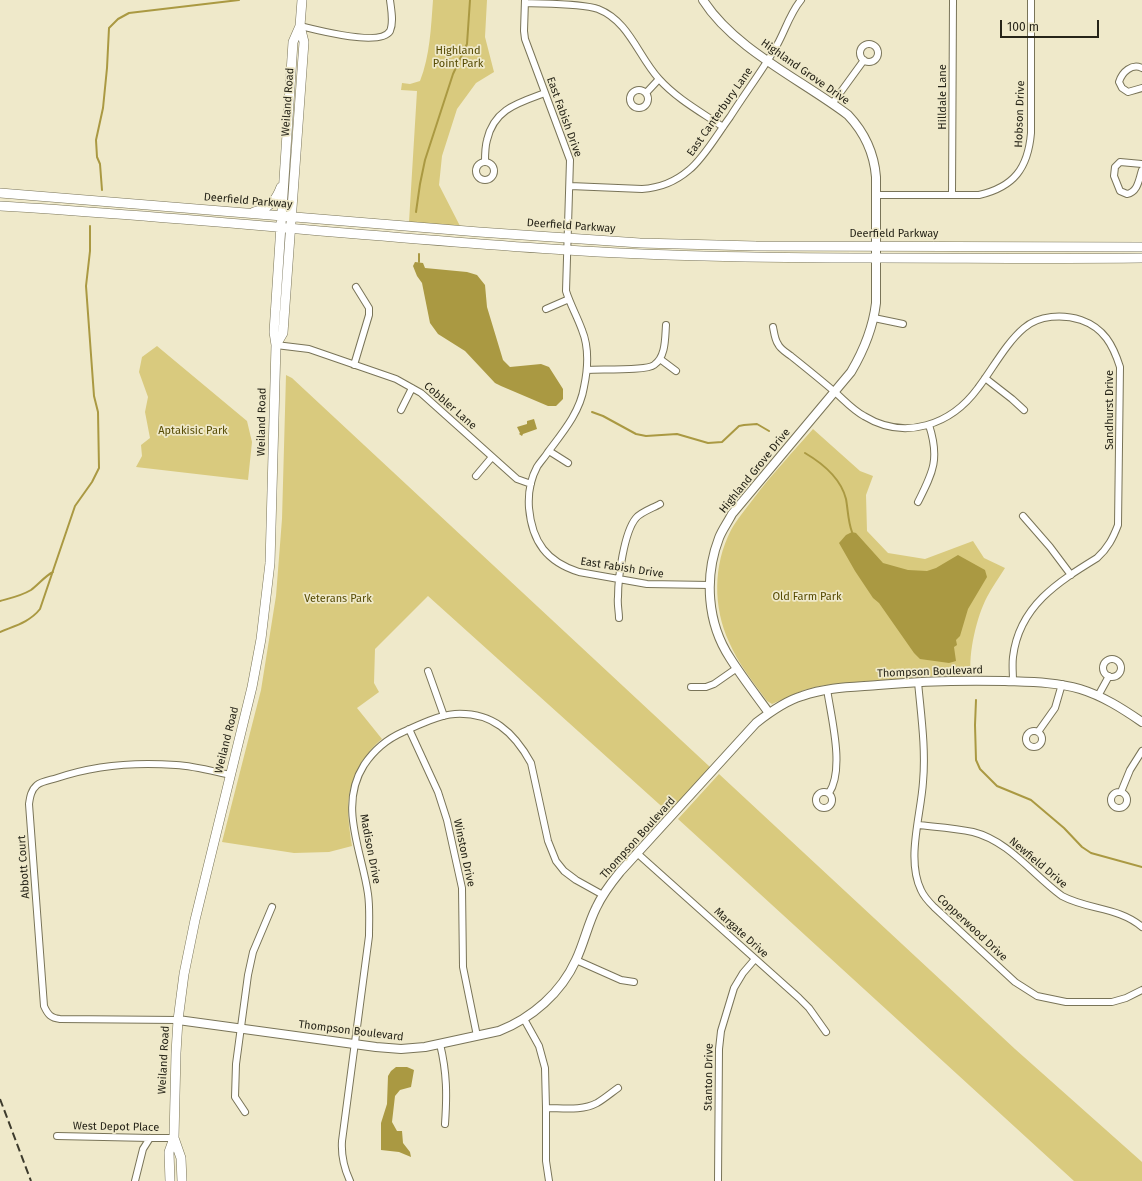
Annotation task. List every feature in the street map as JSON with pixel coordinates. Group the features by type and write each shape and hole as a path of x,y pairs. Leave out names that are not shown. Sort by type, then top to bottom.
{"main road":[{"name":"Weiland Road","path":"276,345 284,333 290,228 304,42 300,26 302,0"},
{"name":"Weiland Road","path":"174,1138 175,1066 178,1020 184,974 195,920 252,687 266,599 270,563 276,345 274,332 280,227 293,42 300,26"},
{"path":"248,214 270,205 279,192 283,182"},
{"name":"Deerfield Parkway","path":"0,193 248,214 640,243 877,246 1142,246"},
{"name":"Deerfield Parkway","path":"0,206 280,227 412,239 568,250 670,255 773,258 1142,258"},
{"path":"170,1181 169,1152 174,1138"},
{"path":"174,1138 180,1158 182,1181"}],"street":[{"path":"300,26 345,35 381,37 386,35 392,24 390,0"},
{"name":"Highland Grove Drive","path":"703,0 724,26 741,41 848,115 863,134 875,162 877,258 874,318 870,333 851,372 732,514 719,538 713,559 710,585 710,605 716,629 730,658 769,713"},
{"name":"East Canterbury Lane","path":"570,186 642,189 660,186 690,170 723,127 768,60 791,15 802,0"},
{"name":"Hilldale Lane","path":"952,195 953,0"},
{"name":"Hobson Drive","path":"876,195 979,195 988,193 1005,185 1018,173 1027,158 1031,133 1032,0"},
{"path":"525,2 587,6 609,15 625,29 659,79 685,102 723,127"},
{"name":"East Fabish Drive","path":"525,2 525,39 570,160 566,281 568,299 583,331 586,342 587,370 582,397 577,409 571,421 537,467 531,484 529,500 532,528 535,537 545,551 559,564 579,572 647,584 710,585"},
{"path":"832,104 864,60"},
{"path":"1142,68 1135,66 1129,68 1121,76 1119,82 1122,88 1128,92 1142,88"},
{"path":"646,93 659,79"},
{"path":"485,162 487,141 491,128 500,114 517,104 545,93"},
{"path":"1142,164 1120,162 1115,167 1114,176 1120,191 1127,194 1134,191 1142,170"},
{"path":"354,364 368,324 369,315 369,308 356,287"},
{"path":"546,309 568,299"},
{"name":"Sandhurst Drive","path":"773,327 778,345 835,392 853,409 874,421 894,427 904,428 929,425 944,419 959,409 966,403 1017,334 1030,324 1046,318 1065,317 1085,322 1106,337 1117,357 1121,378 1118,525 1109,545 1103,552 1097,558 1052,588 1041,598 1024,621 1013,656 1013,681"},
{"path":"874,318 903,324"},
{"path":"587,370 643,368 654,366 660,359 664,349 666,325"},
{"name":"Cobbler Lane","path":"276,345 309,349 396,379 421,394 517,479 531,484"},
{"path":"660,359 676,371"},
{"path":"985,378 1012,398 1024,410"},
{"path":"401,410 412,388"},
{"path":"918,502 932,473 934,463 934,440 929,425"},
{"path":"549,451 568,463"},
{"path":"476,476 492,457"},
{"path":"619,618 618,596 624,547 632,523 637,516 660,504"},
{"path":"1023,516 1050,547 1071,575"},
{"path":"691,687 706,687 714,684 737,668"},
{"path":"428,671 444,716"},
{"path":"1098,696 1109,676"},
{"name":"Thompson Boulevard","path":"178,1020 354,1044 412,1049 499,1031 524,1019 538,1009 554,993 567,976 576,960 596,908 603,895 620,872 756,724 769,713 796,698 827,689 956,680 1062,684 1082,689 1098,696 1120,707 1142,722"},
{"name":"Copperwood Drive","path":"918,682 924,758 923,782 915,851 915,869 920,888 924,896 934,907 1022,987 1037,996 1066,1002 1112,1002 1126,998 1142,990"},
{"path":"1038,732 1055,708 1062,684"},
{"path":"827,689 836,752 834,782 829,793"},
{"name":"Madison Drive","path":"350,1181 341,1151 369,936 370,907 353,825 352,805 354,789 359,772 375,751 397,734 444,716 463,714 482,716 492,720 513,736 531,763 548,841 556,862 564,871 576,880 603,895"},
{"name":"Winston Drive","path":"409,729 438,792 449,827 462,888 463,967 478,1036"},
{"path":"1121,792 1130,770 1142,751"},
{"name":"Abbott Court","path":"178,1020 60,1019 53,1018 48,1015 44,1006 29,810 30,796 33,789 42,783 76,772 130,764 196,767 230,775"},
{"name":"Newfield Drive","path":"918,825 973,832 985,836 1010,851 1062,896 1071,901 1119,913 1128,917 1142,927"},
{"name":"Margate Drive","path":"638,854 809,1008 826,1032"},
{"path":"245,1112 236,1097 236,1064 248,975 253,952 272,908"},
{"name":"Stanton Drive","path":"718,1181 719,1048 721,1031 737,981 755,959"},
{"path":"576,960 621,980 634,982"},
{"path":"524,1019 533,1034 543,1057 545,1068 546,1161 549,1181"},
{"path":"440,1044 444,1060 447,1085 445,1124"},
{"path":"546,1108 581,1108 589,1106 597,1103 618,1088"},
{"name":"West Depot Place","path":"57,1136 174,1138"},
{"path":"135,1181 143,1149 150,1138"}],"green space":[{"name":"Highland Point Park","path":"433,0 487,0 485,37 494,72 476,83 457,109 442,156 439,185 460,226 409,222 417,91 401,90 402,83 410,84 420,81 428,52"},
{"name":"Aptakisic Park","path":"157,346 247,421 252,442 248,480 136,467 142,456 141,445 150,438 145,412 148,397 139,372 142,357"},
{"name":"Veterans Park","path":"286,375 292,378 710,767 669,813 428,596 375,649 374,683 379,692 357,708 382,739 374,746 363,760 353,781 348,802 352,846 329,852 294,853 222,842 261,690 276,596 282,519"},
{"name":"Old Farm Park","path":"813,429 860,471 873,476 866,495 867,531 888,553 925,559 973,541 984,558 1005,568 989,593 980,614 972,646 970,666 971,675 933,676 820,686 804,690 772,704 767,701 741,665 724,629 718,600 718,572 725,543 739,518 768,480"},
{"path":"719,774 1015,1049 1142,1162 1142,1181 1074,1181 678,819"}],"shaded area":[{"path":"415,262 423,263 425,268 467,272 477,275 485,285 487,307 503,360 510,367 541,364 549,367 563,389 563,399 556,406 548,406 495,383 465,351 438,334 430,323 422,283 413,266"},
{"path":"534,419 537,429 523,434 522,436 519,434 520,433 517,427 527,424 527,421"},
{"path":"852,532 856,533 883,563 908,570 927,571 936,568 958,555 985,570 987,577 968,609 960,636 956,640 957,645 954,647 956,661 949,663 920,659 914,653 879,603 873,598 839,543 846,535"},
{"path":"396,1067 407,1067 414,1070 411,1087 400,1090 395,1096 392,1122 397,1131 402,1131 403,1143 410,1152 411,1157 399,1152 381,1150 381,1123 387,1104 388,1076"}],"waterway":[{"path":"102,190 96,140 103,108 109,28 118,19 129,13 239,0"},
{"path":"416,212 425,160 453,74 467,44 470,0"},
{"path":"0,632 27,620 40,609 75,506 92,482 99,468 98,412 94,396 86,286 90,251 90,226"},
{"path":"419,254 419,262"},
{"path":"592,412 603,416 636,434 646,436 677,434 708,443 722,442 739,426 744,425 757,424 769,431"},
{"path":"805,453 830,472 840,485 846,499 852,532"},
{"path":"0,601 16,597 31,590 53,572"},
{"path":"976,700 976,760 980,769 997,786 1031,800 1064,828 1082,847 1091,853 1142,867"}],"railway":[{"path":"0,1099 31,1181"}]}
